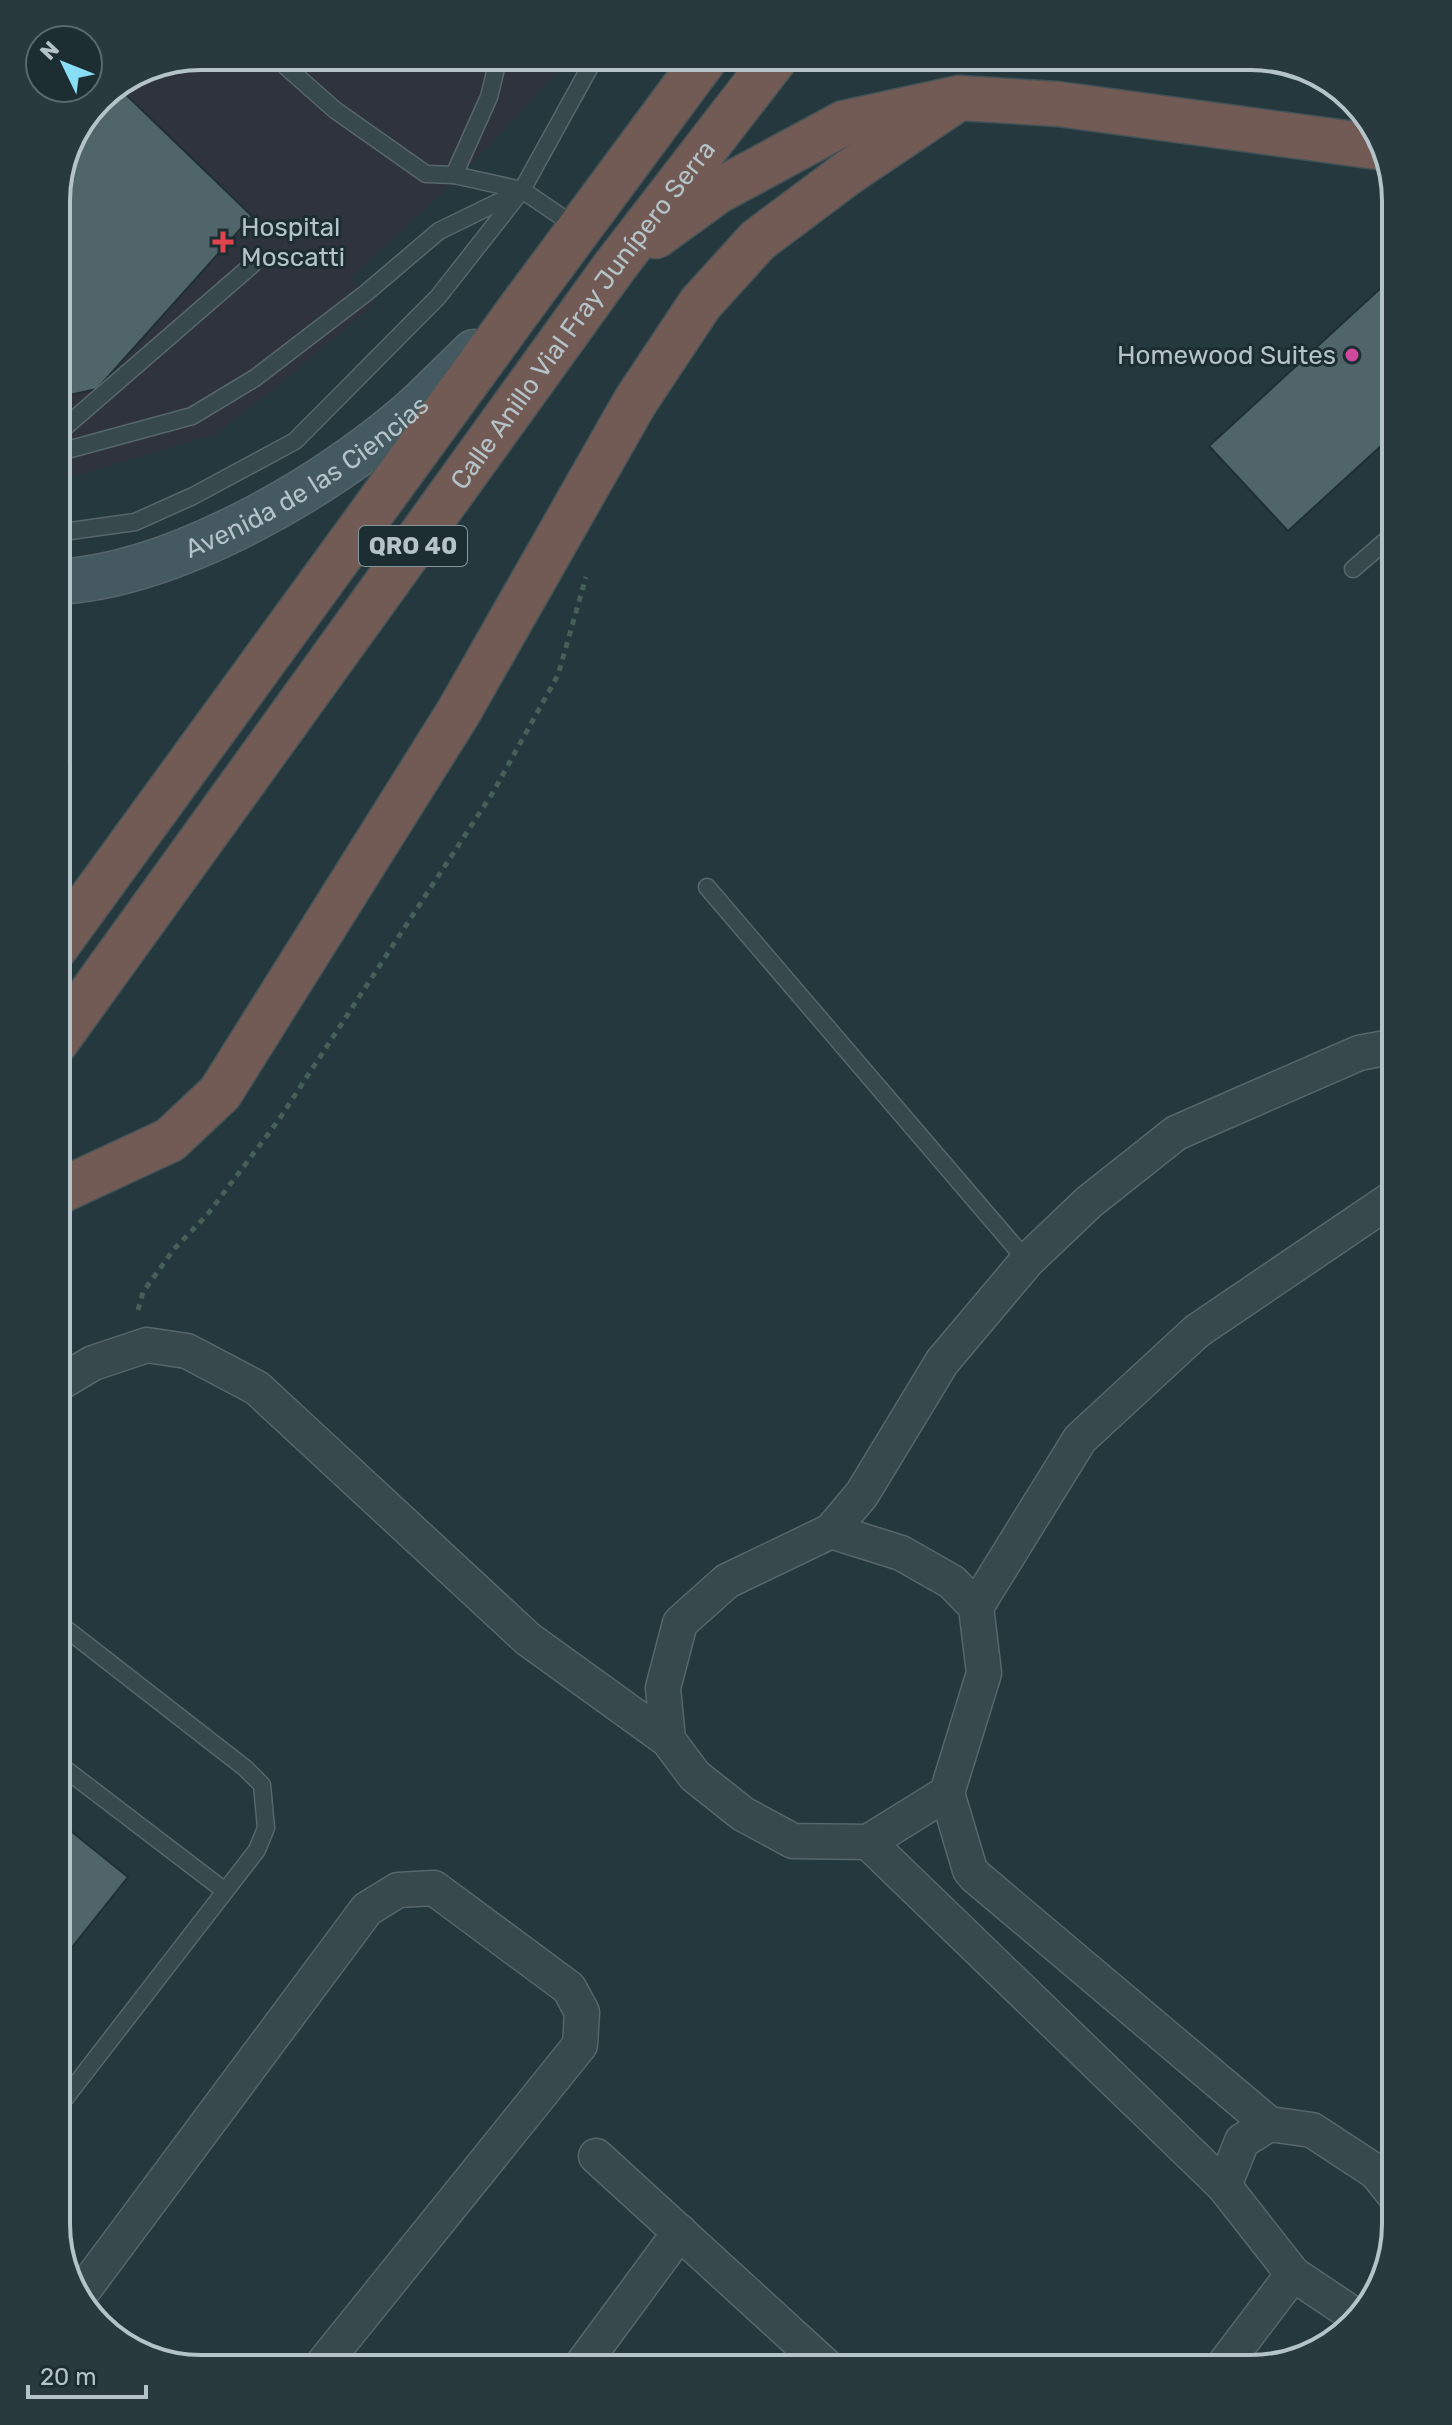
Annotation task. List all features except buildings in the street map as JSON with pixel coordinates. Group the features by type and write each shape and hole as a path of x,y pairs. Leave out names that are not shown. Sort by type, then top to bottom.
{"highway":[{"name":"Calle Anillo Vial Fray Junípero Serra","path":"70,928 692,70"},
{"name":"Calle Anillo Vial Fray Junípero Serra","path":"70,1023 615,266 766,70"},
{"path":"615,266 718,191 844,123 959,98 1058,104 1369,146"},
{"path":"70,1186 170,1140 220,1093 458,713 635,402 700,304 758,240 849,172 959,98"}],"main road":[{"name":"Avenida de las Ciencias","path":"70,581 168,559 262,515 334,471 412,412 522,306"}],"street":[{"path":"668,1740 663,1688 680,1623 727,1581 831,1531 862,1494 942,1362 1027,1261 1089,1202 1176,1133 1359,1053 1382,1049"},
{"path":"976,1607 1080,1439 1197,1331 1382,1205"},
{"path":"70,1377 93,1363 147,1345 187,1351 257,1388 528,1639 668,1740 695,1776 743,1814 793,1841 868,1842 947,1793"},
{"path":"831,1531 901,1553 952,1582 976,1607 984,1673 947,1793 970,1870 975,1876 1269,2124 1312,2130 1376,2172 1382,2180"},
{"path":"868,1842 1224,2186 1293,2274 1349,2311"},
{"path":"86,2286 367,1909 398,1890 434,1888 569,1988 582,2012 580,2045 330,2355"},
{"path":"1224,2186 1242,2141 1269,2124"},
{"path":"596,2156 814,2355"},
{"path":"589,2355 680,2232"},
{"path":"1232,2355 1293,2274"}],"lane":[{"path":"290,70 335,110 426,174 454,175 522,190 579,228"},
{"path":"454,175 489,97 496,70"},
{"path":"70,533 135,522 193,496 295,441 438,297 522,190 588,70"},
{"path":"70,449 192,416 255,378 366,293 439,231 522,190"},
{"path":"70,423 253,264"},
{"path":"1353,569 1382,544"},
{"path":"707,887 1027,1261"},
{"path":"70,1632 245,1768 262,1785 266,1828 257,1850 70,2092"},
{"path":"70,1773 225,1891"}],"path":[{"path":"147,1345 138,1312 143,1292 174,1249 207,1215 278,1121 492,794 558,675 588,565"}],"shaded area":[{"name":"Hospital Moscatti","path":"560,70 460,176 350,279 374,304 216,434 70,478 70,193 74,167 97,121 136,88 159,77 184,71"}],"place":[{"name":"Hospital Moscatti","path":"223,242"},
{"name":"Homewood Suites","path":"1352,355"}]}
